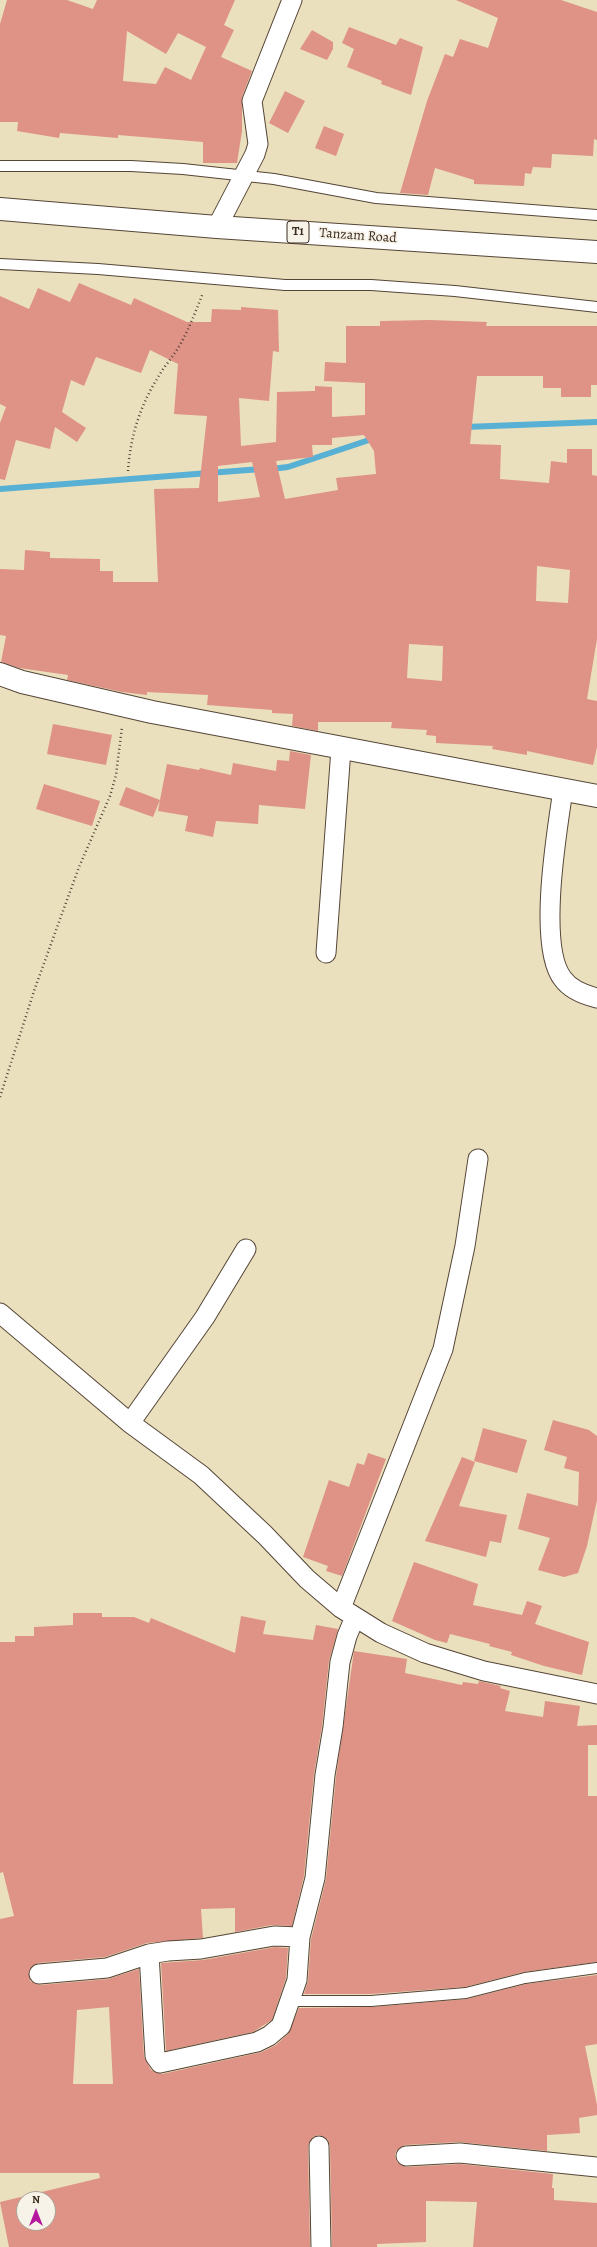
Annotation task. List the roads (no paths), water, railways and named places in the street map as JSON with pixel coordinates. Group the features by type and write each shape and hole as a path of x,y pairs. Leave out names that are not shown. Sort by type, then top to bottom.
{"main road":[{"name":"Tanzam Road","path":"0,209 218,227 597,252"},
{"path":"0,674 22,682 124,706 341,749 597,796"}],"street":[{"path":"218,227 242,175 251,164 258,144 252,101 292,0"},
{"path":"326,954 341,749"},
{"path":"563,790 556,835 551,907 551,936 555,965 563,980 578,991 597,998"},
{"path":"149,1954 155,2056 160,2063 257,2042 269,2036 281,2026 297,1980 300,1937 315,1878 326,1769 333,1727 340,1662 347,1636 348,1613 443,1348 465,1246 478,1159"},
{"path":"130,1423 205,1317 246,1249"},
{"path":"0,1313 130,1423 200,1475 264,1535 307,1580 348,1613 381,1633 425,1653 484,1671 597,1694"},
{"path":"39,1974 107,1968 149,1954 168,1951 201,1949 274,1936 300,1937"},
{"path":"319,2146 321,2247"},
{"path":"406,2156 460,2153 496,2155 597,2167"}],"lane":[{"path":"0,166 131,166 183,169 242,175 376,198 597,215"},
{"path":"0,264 98,269 285,285 371,285 455,290 597,307"},
{"path":"290,2001 371,2001 466,1993 525,1978 597,1968"}],"waterway":[{"path":"465,427 597,422"},
{"path":"271,469 288,467 375,438"},
{"path":"0,489 261,469"}]}
